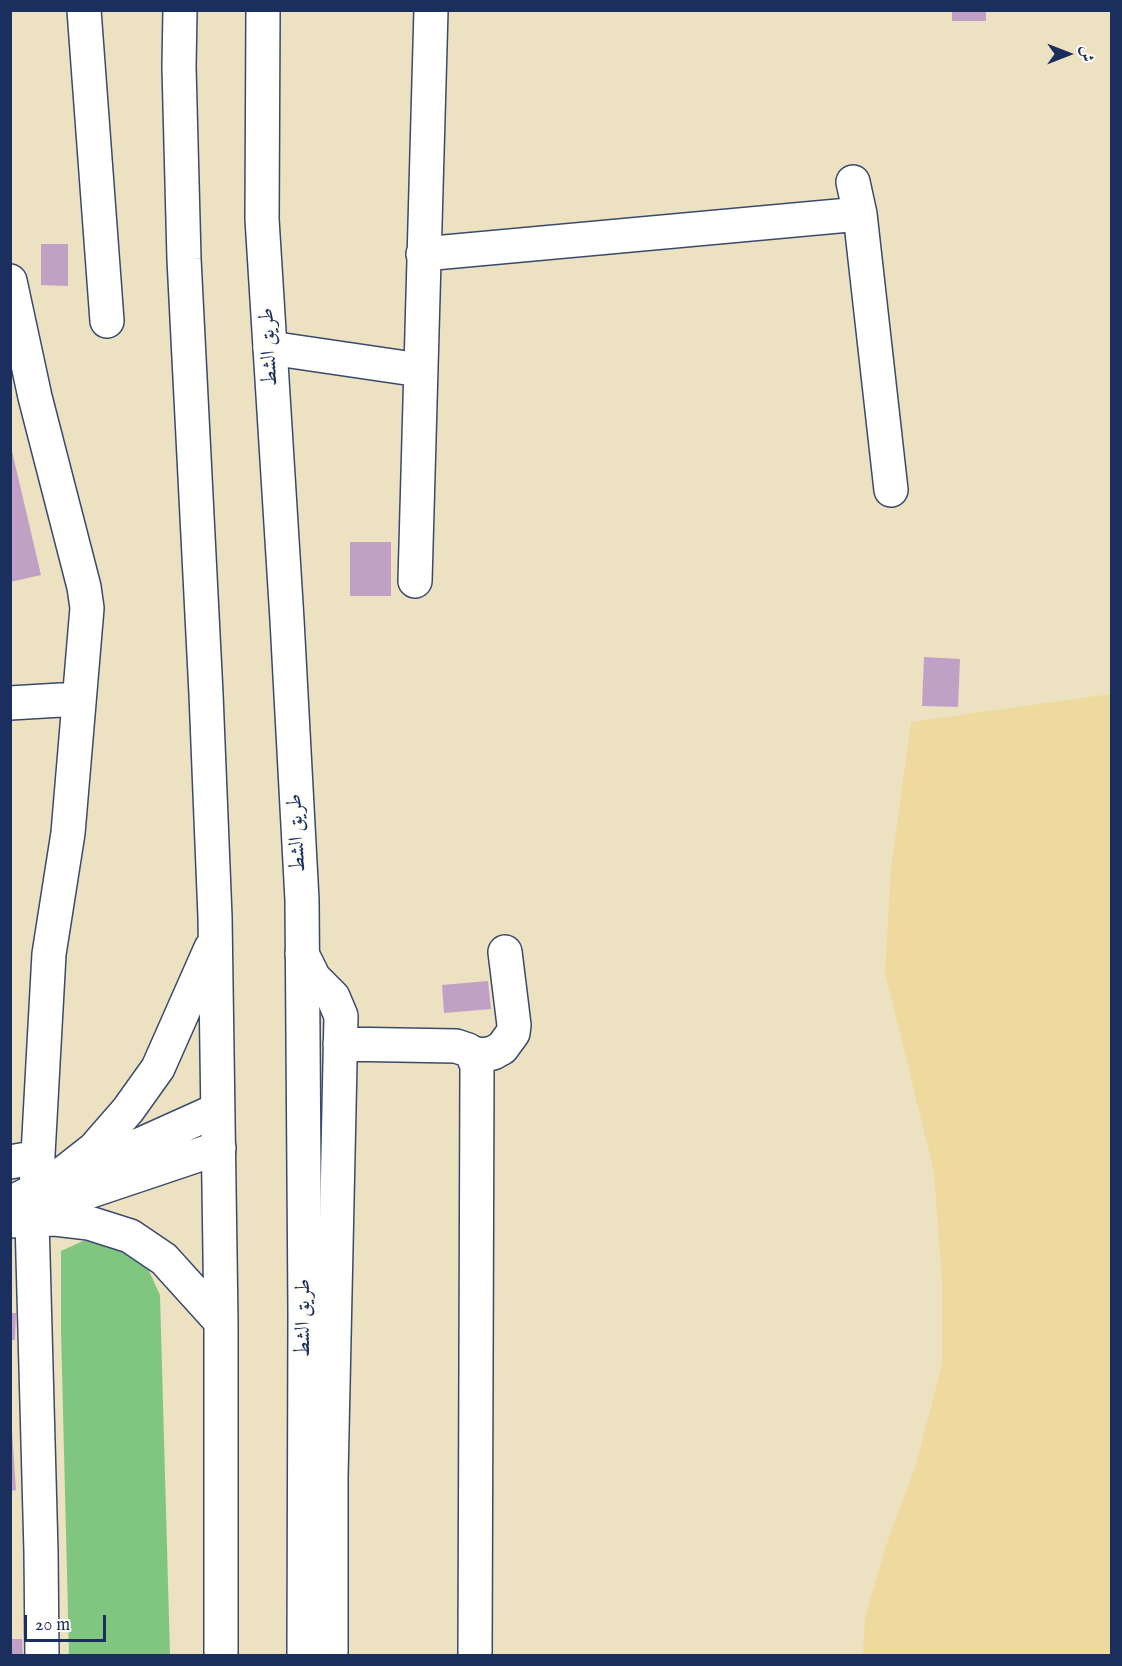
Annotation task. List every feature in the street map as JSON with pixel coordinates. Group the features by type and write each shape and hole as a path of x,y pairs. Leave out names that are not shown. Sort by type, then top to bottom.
{"main road":[{"path":"84,10 107,321"},
{"path":"180,10 179,67 184,259 206,694 215,938 221,1322 221,1656"},
{"name":"طريق الشط","path":"263,10 262,219 302,900 305,1301 304,1656"},
{"path":"415,581 431,10"},
{"path":"853,182 860,214 891,490"},
{"path":"423,254 860,214"},
{"path":"10,281 34,397 84,587 87,608 68,833 49,954 24,1159 41,1552 42,1656"},
{"path":"270,348 420,370"},
{"path":"10,703 78,699"},
{"path":"25,1207 94,1149 128,1110 158,1068 215,938"},
{"path":"340,1044 456,1046 482,1055 502,1048 513,1033 514,1025 505,952"},
{"path":"302,954 314,978 333,997 341,1016 331,1477 331,1656"},
{"path":"472,1053 477,1066 475,1656"},
{"path":"25,1207 108,1159 217,1110"},
{"path":"25,1207 73,1197 219,1148"},
{"path":"25,1207 54,1219 89,1223 130,1236 164,1259 221,1322"}],"green space":[{"path":"83,1241 102,1241 144,1260 160,1295 170,1655 69,1655 61,1251"}],"sand":[{"path":"1111,694 1111,1655 863,1655 865,1617 887,1543 916,1465 942,1364 942,1282 934,1171 885,973 891,870 911,722"}],"building":[{"path":"952,10 986,10 986,21 952,21"},
{"path":"41,244 68,244 68,286 41,285"},
{"path":"10,448 41,575 10,582"},
{"path":"350,542 391,542 391,596 350,596"},
{"path":"924,657 960,659 958,707 922,706"},
{"path":"488,981 491,1009 444,1013 442,985"},
{"path":"10,1313 16,1313 15,1340 10,1340"},
{"path":"10,1431 12,1431 16,1490 10,1491"},
{"path":"10,1639 22,1639 23,1656 10,1656"}]}
